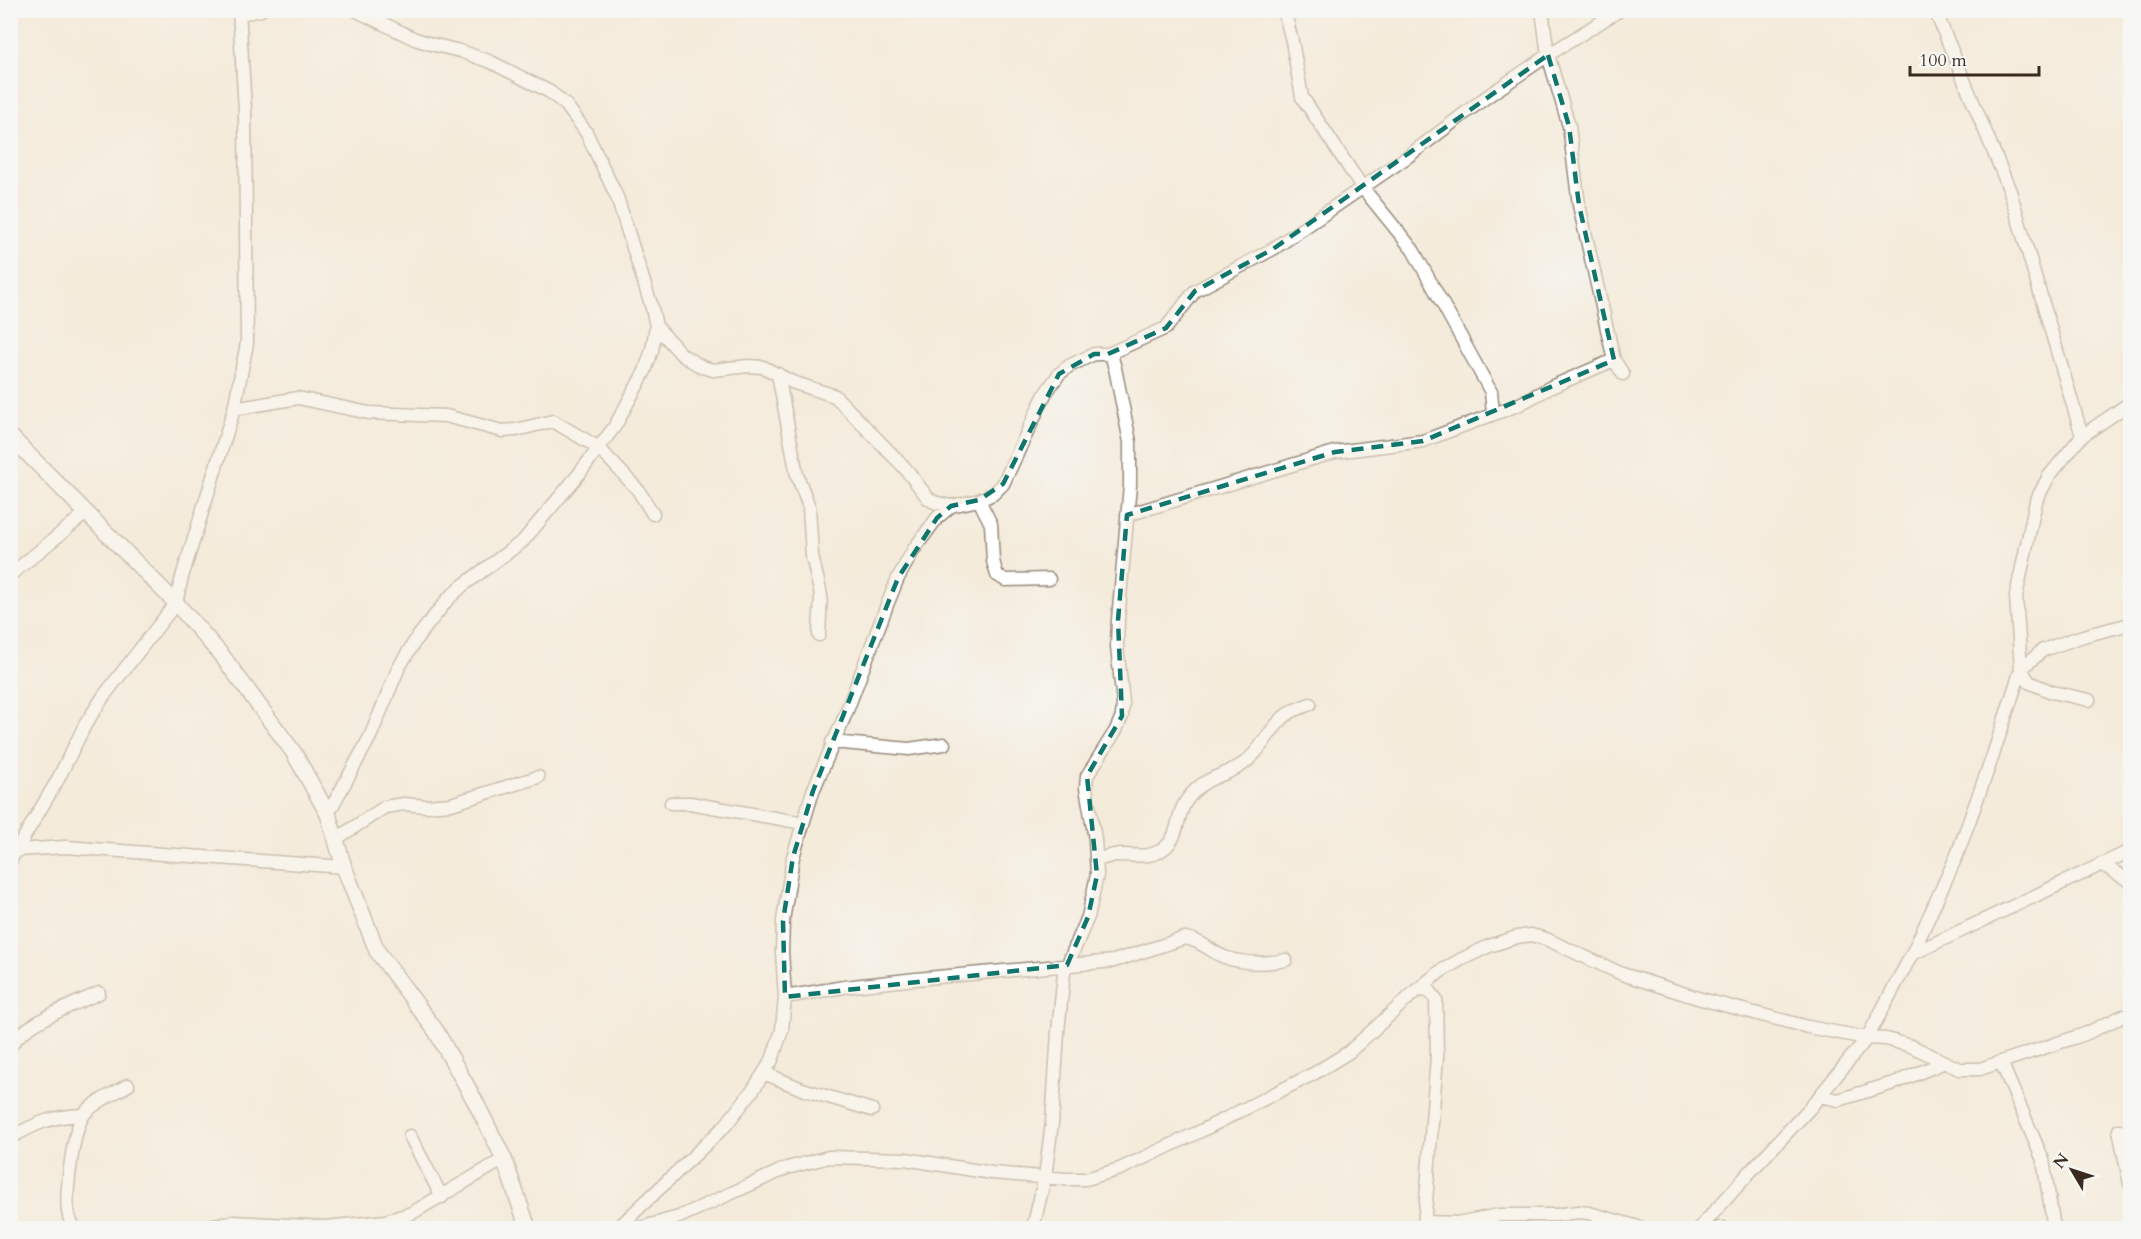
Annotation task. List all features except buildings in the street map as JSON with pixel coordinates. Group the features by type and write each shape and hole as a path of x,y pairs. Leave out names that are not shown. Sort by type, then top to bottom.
{"main road":[{"path":"10,436 176,603 223,657 294,753 328,814 344,867 377,951 436,1031 476,1101 504,1159 528,1228"}],"street":[{"path":"10,861 85,725 103,697 176,603 234,409 247,343 245,110 240,12 261,10"},
{"path":"328,814 370,737 399,667 417,638 448,599 462,586 523,541 599,448 615,426 645,371 655,338 656,326 617,197 586,132 566,105 550,92 491,62 415,39 355,10"},
{"path":"1284,10 1302,97 1362,187 1413,250 1491,392 1493,413"},
{"path":"1542,10 1548,55 1569,126 1579,205 1614,360 1623,375"},
{"path":"656,326 673,347 702,367 713,370 748,366 763,367 792,382 835,396 905,468 928,498 934,502 951,506 979,501 993,494 1003,484 1040,404 1059,374 1069,366 1094,354 1108,354 1166,328 1195,291 1273,249 1407,157 1485,98 1620,10"},
{"path":"1937,10 1937,15 2010,191 2082,436"},
{"path":"1033,1228 1045,1177 1052,1123 1062,987 1067,965 1088,917 1097,874 1086,788 1087,776 1116,730 1122,716 1118,620 1127,515 1130,442 1115,368 1108,354"},
{"path":"1127,515 1335,452 1423,441 1518,405 1551,387 1614,360"},
{"path":"778,374 797,475 809,507 812,556 821,595 819,635"},
{"path":"234,409 298,398 369,413 446,416 502,431 553,421 599,448 638,490 653,514"},
{"path":"1700,1228 1820,1096 1867,1038 1912,954 1957,855 2021,669 2016,596 2036,501 2049,476 2082,436 2130,403"},
{"path":"979,501 991,524 993,561 997,575 1005,580 1050,579"},
{"path":"618,1228 725,1126 772,1060 782,1030 785,997 782,952 783,921 793,857 813,791 898,578 914,549 931,526 951,506"},
{"path":"10,575 86,513"},
{"path":"2021,669 2043,650 2130,624"},
{"path":"2021,669 2029,682 2052,692 2089,700"},
{"path":"1097,860 1115,855 1152,855 1167,847 1176,834 1182,807 1197,788 1207,780 1241,766 1253,756 1289,714 1310,704"},
{"path":"832,742 909,749 944,744"},
{"path":"336,839 385,807 404,804 426,806 451,804 538,777"},
{"path":"671,803 690,803 803,823"},
{"path":"18,850 65,847 344,867"},
{"path":"1912,954 2130,851"},
{"path":"2101,864 2130,881"},
{"path":"640,1228 679,1217 787,1168 829,1157 904,1159 992,1173 1086,1179 1120,1169 1315,1073 1348,1052 1417,990 1460,960 1489,946 1517,937 1531,936 1545,939 1622,974 1701,999 1808,1027 1867,1038 1886,1039 1911,1046 1959,1069 1969,1070 2001,1062 2085,1034 2123,1016"},
{"path":"785,997 854,986 1114,961 1185,938 1193,939 1224,957 1267,963 1286,960"},
{"path":"1417,990 1430,991 1436,1000 1437,1056 1425,1225 1457,1223 1499,1215 1556,1215 1578,1212 1642,1228"},
{"path":"10,1047 15,1037 58,1011 99,993"},
{"path":"1820,1096 1838,1100 1897,1082 1945,1062"},
{"path":"2001,1062 2043,1161 2054,1228"},
{"path":"764,1073 802,1089 872,1110"},
{"path":"75,1228 68,1215 68,1200 78,1125 89,1109 128,1085"},
{"path":"10,1138 34,1124 51,1119 83,1115"},
{"path":"2119,1130 2130,1184"},
{"path":"410,1136 442,1197"},
{"path":"196,1228 233,1222 297,1227 353,1226 386,1221 412,1213 504,1159"}],"highlighted area":[{"path":"1548,55 1569,126 1579,205 1614,360 1423,441 1335,452 1127,515 1118,620 1122,716 1087,776 1097,875 1088,917 1067,965 785,997 783,921 793,857 813,791 898,578 937,518 951,506 979,500 1003,484 1059,374 1094,354 1108,354 1166,328 1195,291 1273,249"}]}
